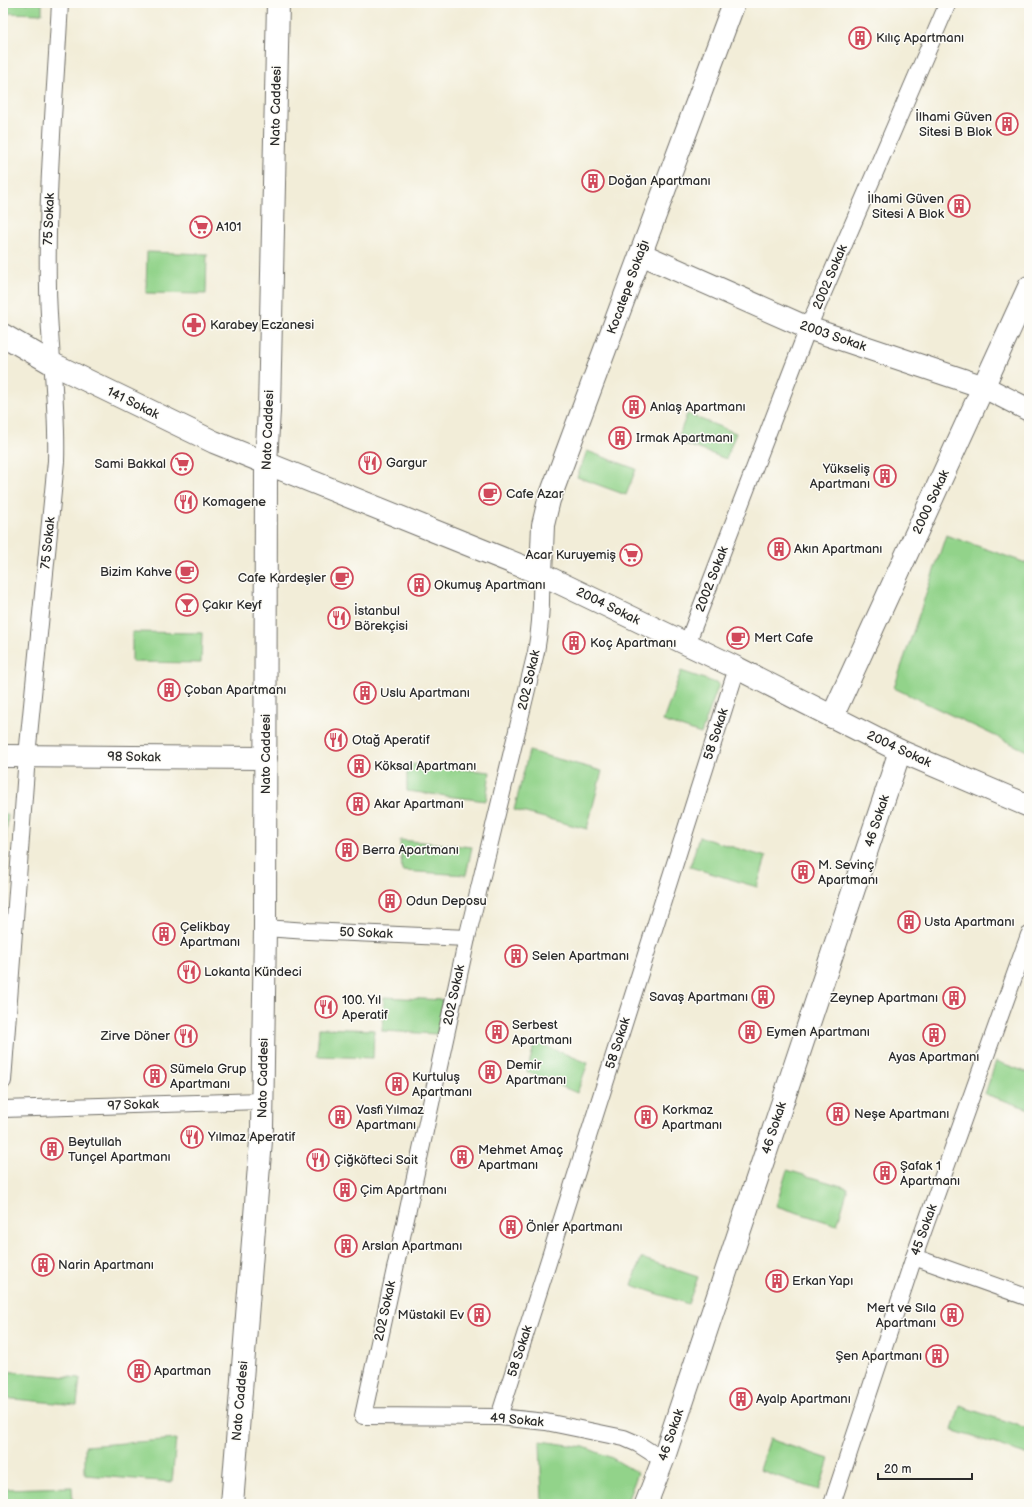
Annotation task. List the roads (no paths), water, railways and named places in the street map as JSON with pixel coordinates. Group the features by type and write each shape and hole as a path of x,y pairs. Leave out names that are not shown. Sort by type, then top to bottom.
{"street":[{"name":"Nato Caddesi","path":"232,1504 262,1128 265,928 266,463 269,410 278,3"},
{"name":"Kocatepe Sokağı","path":"541,574 543,525 548,500 734,3"},
{"name":"2003 Sokak","path":"640,254 808,328 984,387 1029,410"},
{"name":"2000 Sokak","path":"832,718 1029,287"},
{"name":"141 Sokak","path":"3,335 53,364 214,442 266,463"},
{"name":"2004 Sokak","path":"266,463 541,574 737,668 832,718 900,751 1029,806"},
{"name":"46 Sokak","path":"646,1504 664,1460 900,751"},
{"name":"98 Sokak","path":"3,756 266,758"}],"lane":[{"name":"75 Sokak","path":"3,1081 26,756 56,461 57,427 48,289 48,224 60,3"},
{"name":"2002 Sokak","path":"687,644 808,328 948,3"},
{"name":"202 Sokak","path":"363,1416 467,938 541,627 541,574"},
{"name":"58 Sokak","path":"499,1417 737,668"},
{"name":"50 Sokak","path":"265,928 467,938"},
{"name":"45 Sokak","path":"832,1504 914,1257 1029,935"},
{"name":"97 Sokak","path":"3,1109 262,1101"},
{"path":"914,1257 1029,1298"},
{"name":"49 Sokak","path":"363,1416 499,1417 546,1422 624,1438 638,1444 664,1460"}],"place":[{"name":"Kılıç Apartmanı","path":"860,38"},
{"name":"İlhami Güven Sitesi B Blok","path":"1007,124"},
{"name":"Doğan Apartmanı","path":"593,181"},
{"name":"İlhami Güven Sitesi A Blok","path":"959,206"},
{"name":"A101","path":"201,227"},
{"name":"Karabey Eczanesi","path":"194,325"},
{"name":"Anlaş Apartmanı","path":"634,407"},
{"name":"Irmak Apartmanı","path":"620,438"},
{"name":"Gargur","path":"370,463"},
{"name":"Sami Bakkal","path":"182,464"},
{"name":"Yükseliş Apartmanı","path":"885,476"},
{"name":"Cafe Azar","path":"490,494"},
{"name":"Komagene","path":"186,502"},
{"name":"Akın Apartmanı","path":"779,549"},
{"name":"Acar Kuruyemiş","path":"631,555"},
{"name":"Bizim Kahve","path":"187,572"},
{"name":"Cafe Kardeşler","path":"342,578"},
{"name":"Okumuş Apartmanı","path":"419,585"},
{"name":"Çakır Keyf","path":"187,605"},
{"name":"İstanbul Börekçisi","path":"339,618"},
{"name":"Mert Cafe","path":"738,638"},
{"name":"Koç Apartmanı","path":"574,643"},
{"name":"Çoban Apartmanı","path":"169,690"},
{"name":"Uslu Apartmanı","path":"365,693"},
{"name":"Otağ Aperatif","path":"336,740"},
{"name":"Köksal Apartmanı","path":"359,766"},
{"name":"Akar Apartmanı","path":"358,804"},
{"name":"Berra Apartmanı","path":"347,850"},
{"name":"M. Sevinç Apartmanı","path":"803,872"},
{"name":"Odun Deposu","path":"390,901"},
{"name":"Usta Apartmanı","path":"909,922"},
{"name":"Çelikbay Apartmanı","path":"164,934"},
{"name":"Selen Apartmanı","path":"516,956"},
{"name":"Lokanta Kündeci","path":"189,972"},
{"name":"Savaş Apartmanı","path":"763,997"},
{"name":"Zeynep Apartmanı","path":"954,998"},
{"name":"100. Yıl Aperatif","path":"326,1007"},
{"name":"Serbest Apartmanı","path":"497,1032"},
{"name":"Eymen Apartmanı","path":"750,1032"},
{"name":"Ayas Apartmanı","path":"934,1035"},
{"name":"Zirve Döner","path":"186,1036"},
{"name":"Demir Apartmanı","path":"490,1072"},
{"name":"Sümela Grup Apartmanı","path":"155,1076"},
{"name":"Kurtuluş Apartmanı","path":"397,1084"},
{"name":"Neşe Apartmanı","path":"838,1114"},
{"name":"Vasfi Yılmaz Apartmanı","path":"340,1117"},
{"name":"Korkmaz Apartmanı","path":"646,1117"},
{"name":"Yılmaz Aperatif","path":"192,1137"},
{"name":"Beytullah Tunçel Apartmanı","path":"52,1149"},
{"name":"Mehmet Amaç Apartmanı","path":"462,1157"},
{"name":"Çiğköfteci Sait","path":"318,1160"},
{"name":"Şafak 1 Apartmanı","path":"885,1173"},
{"name":"Çim Apartmanı","path":"345,1190"},
{"name":"Önler Apartmanı","path":"511,1227"},
{"name":"Arslan Apartmanı","path":"346,1246"},
{"name":"Narin Apartmanı","path":"43,1265"},
{"name":"Erkan Yapı","path":"777,1281"},
{"name":"Müstakil Ev","path":"479,1315"},
{"name":"Mert ve Sıla Apartmanı","path":"952,1315"},
{"name":"Şen Apartmanı","path":"937,1356"},
{"name":"Apartman","path":"139,1371"},
{"name":"Ayalp Apartmanı","path":"741,1399"}]}
